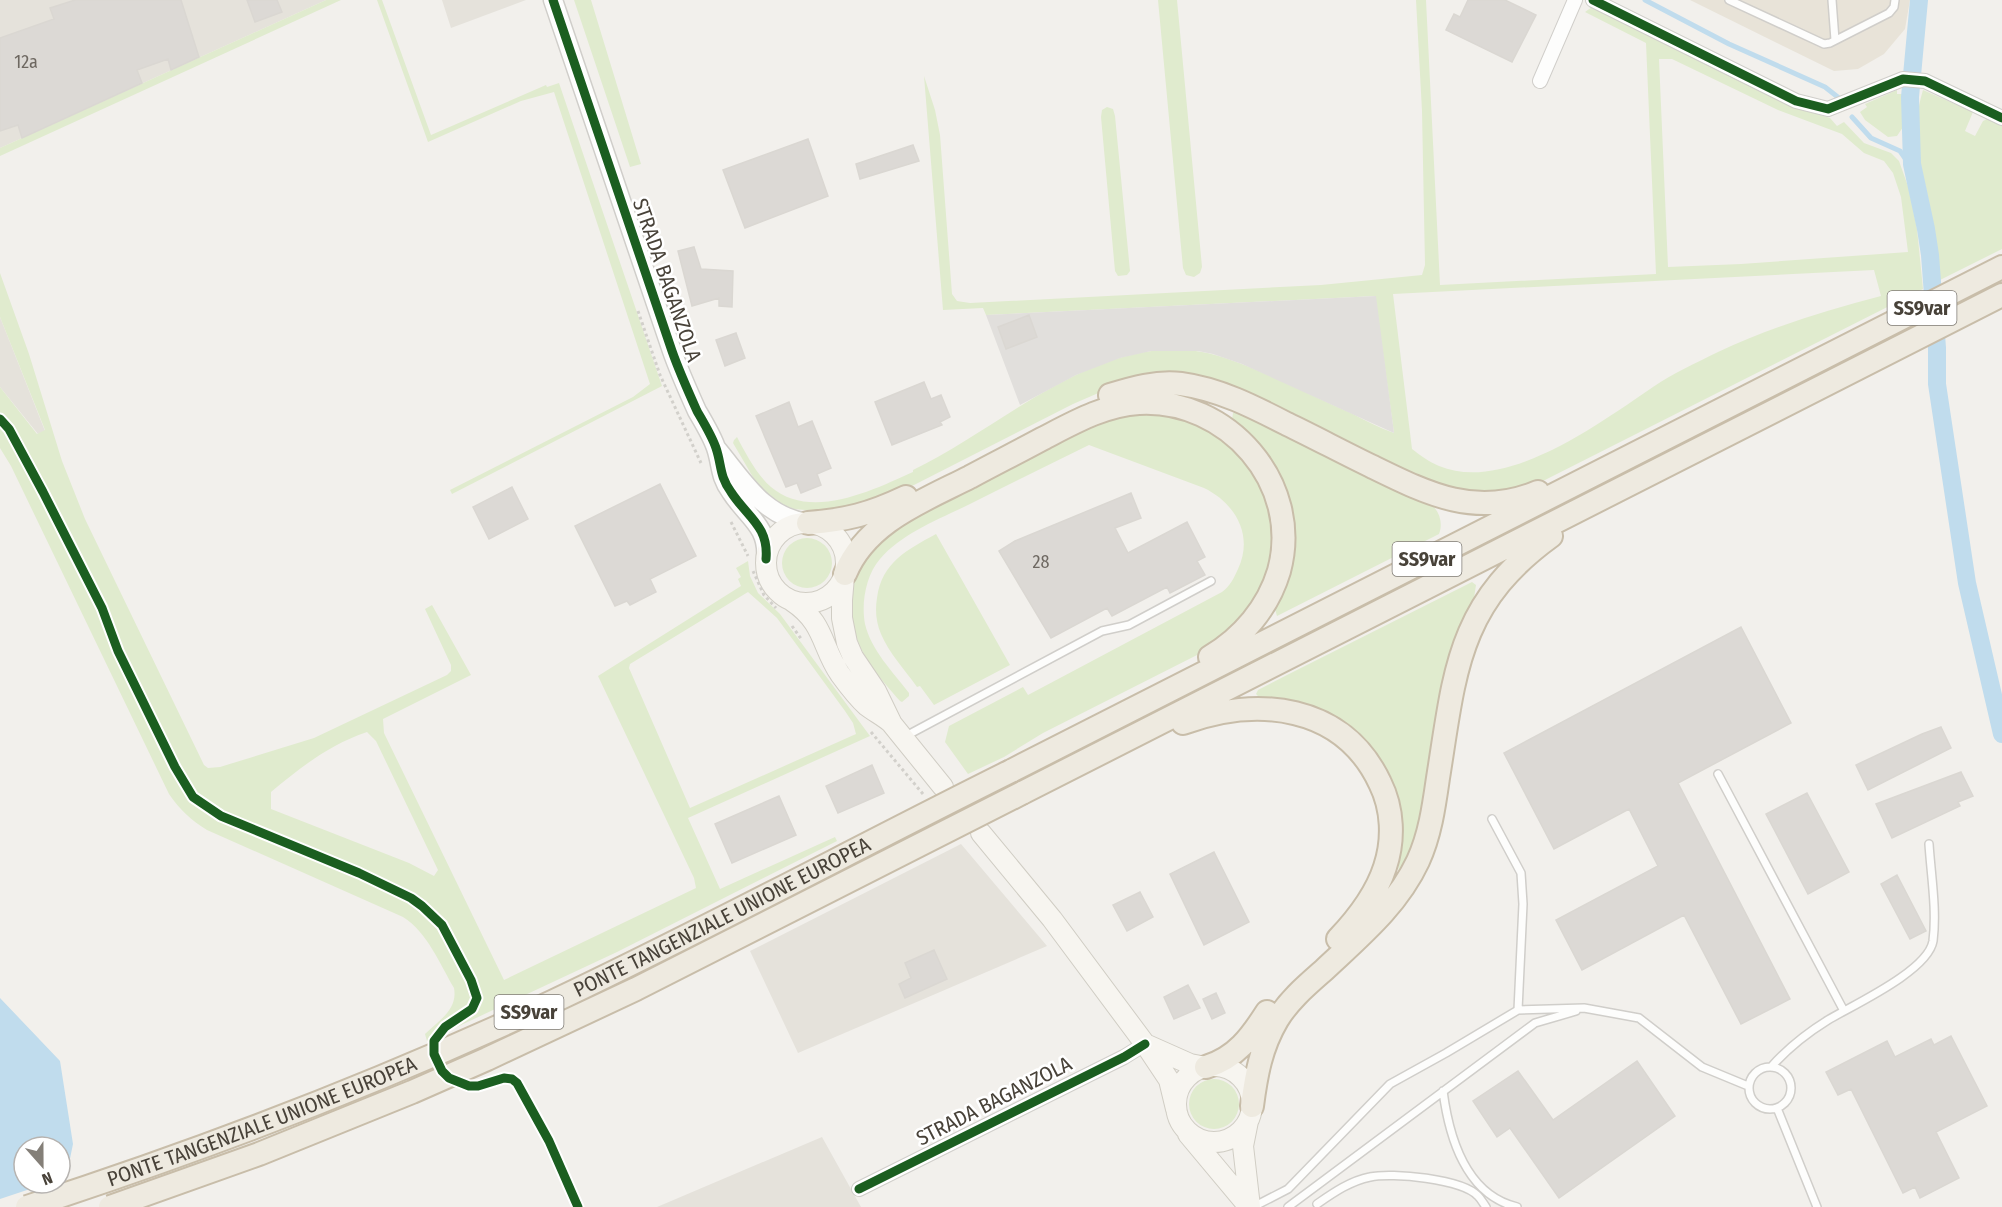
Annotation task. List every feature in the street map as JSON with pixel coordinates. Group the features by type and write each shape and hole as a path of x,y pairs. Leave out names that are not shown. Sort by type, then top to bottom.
{"highway":[{"name":"SS9var","path":"1057,747 2002,267"},
{"name":"SS9var","path":"110,1207 324,1128 498,1054 636,989 2002,295"},
{"path":"808,523 845,519 876,511 932,485 1093,402 1123,391 1162,384 1196,387 1227,396 1417,489 1454,501 1485,503 1520,498 1549,487 1602,460 1636,453"},
{"path":"845,574 859,549 872,534 887,523 1072,423 1094,414 1132,404 1171,405 1200,413 1230,431 1261,465 1272,486 1280,510 1281,560 1276,580 1264,604 1242,633 1221,650 1097,714 1057,747"},
{"path":"1250,1112 1260,1056 1282,1013 1292,1000 1382,914 1403,888 1418,861 1432,815 1460,657 1478,614 1494,588 1526,555 1551,536 1672,471 1742,427"},
{"path":"1032,788 1092,769 1194,719 1259,709 1300,714 1326,725 1350,741 1373,768 1387,800 1391,828 1389,855 1383,875 1373,895 1348,928 1277,1001 1246,1043 1228,1058 1206,1066"},
{"name":"PONTE TANGENZIALE UNIONE EUROPEA","path":"27,1207 250,1131 477,1036 625,967 1057,747"}],"main road":[{"path":"766,559 770,546 778,535 795,525 808,523"},
{"name":"STRADA BAGANZOLA","path":"808,523 826,529 841,543 846,561 841,609 847,643 856,664 876,691 897,731"},
{"name":"STRADA BAGANZOLA","path":"766,559 767,572 772,584 781,594 803,609 817,625 836,668 853,691 897,731 943,787"},
{"path":"792,601 812,603 824,599 839,586 845,574"},
{"path":"981,833 1052,919 1145,1044 1169,1080 1179,1118 1250,1207"},
{"path":"1145,1044 1190,1064 1225,1068 1237,1074 1248,1088 1250,1112 1244,1132 1243,1146 1250,1207"},
{"path":"1206,1066 1194,1071 1180,1085 1176,1097 1179,1118 1198,1139 1209,1142 1222,1141 1238,1133 1250,1112"}],"street":[{"name":"STRADA BAGANZOLA","path":"553,0 669,345 685,386 714,445 747,487 766,507 790,520 808,523"},
{"path":"1539,81 1575,0"},
{"path":"1593,0 1796,101 1828,109 1903,79 1925,81 2002,118"},
{"name":"STRADA BAGANZOLA","path":"714,445 719,469 726,484 764,535 767,543 766,559"},
{"name":"STRADA BAGANZOLA","path":"859,1189 1145,1044"}],"lane":[{"path":"1729,0 1818,43 1827,44 1889,13 1894,7 1895,0"},
{"path":"1832,0 1835,40"},
{"path":"897,731 917,729 1102,631 1129,625 1211,581"},
{"path":"1718,774 1844,1011"},
{"path":"1492,819 1521,873 1518,1010"},
{"path":"1771,1066 1784,1072 1791,1085 1788,1099 1777,1108 1763,1108 1752,1099 1748,1086 1750,1079 1759,1070 1771,1066 1788,1049 1828,1020 1903,975 1925,957 1933,943 1929,844"},
{"path":"1287,1207 1536,1023 1584,1008"},
{"path":"1250,1207 1288,1190 1390,1084 1518,1010 1584,1008 1639,1018 1702,1067 1748,1086"},
{"path":"1443,1092 1447,1121 1456,1148 1474,1180 1494,1197 1517,1207"},
{"path":"1777,1108 1817,1207"},
{"path":"1317,1204 1344,1186 1370,1177 1397,1175 1453,1183 1477,1194 1486,1207"}],"shaded area":[{"path":"0,0 326,0 0,148"},
{"path":"442,0 526,0 451,28"},
{"path":"1690,0 1910,0 1905,29 1884,54 1858,69 1834,71"},
{"path":"1376,296 1394,433 1242,364 1198,351 1151,351 1120,358 1076,375 1020,405 986,315"},
{"path":"0,317 45,431 38,434 0,387"},
{"path":"961,844 1047,946 798,1053 750,951"},
{"path":"822,1137 861,1207 657,1207"}],"green space":[{"path":"326,0 341,0 0,156 0,148"},
{"path":"377,0 382,0 431,135 546,85 547,87 559,83 662,386 452,494 450,490 633,397 650,384 554,92 521,101 428,142"},
{"path":"574,0 591,0 641,164 630,167"},
{"path":"1158,0 1177,0 1202,267 1200,273 1194,277 1186,275 1183,268"},
{"path":"1416,0 1426,0 1440,285 1656,274 1646,43 1585,12 1592,7 1800,108 1830,118 1837,126 1844,122 1864,143 1891,153 1899,161 1909,189 1917,229 1923,289 1545,480 1499,495 1444,490 1243,393 1110,388 1073,404 914,485 854,507 817,511 794,509 767,495 757,484 733,443 737,437 761,477 771,487 787,497 804,502 842,499 880,487 913,472 1024,404 1063,382 1103,364 1143,352 1185,350 1228,359 1244,365 1394,433 1375,296 986,315 983,308 943,310 924,76 940,135 952,294 957,301 970,303 1321,285 1422,275 1425,265 1422,111","holes":["1659,59 1672,59 1778,110 1842,134 1864,153 1884,161 1893,173 1901,197 1908,252 1668,267","1874,270 1881,296 1798,320 1718,352 1668,377 1580,435 1522,463 1493,470 1465,472 1439,466 1412,449 1393,294"]},
{"path":"1897,90 1897,94 1905,94 1903,127 1897,136 1888,137 1865,120 1860,112 1867,107 1865,104"},
{"path":"1923,90 1973,112 1965,131 1975,136 1983,121 1987,119 2002,126 2002,249 1938,281 1933,226 1918,150 1917,122"},
{"path":"1107,107 1113,109 1115,116 1130,271 1127,275 1118,276 1115,271 1101,117 1102,110"},
{"path":"0,273 29,354 62,461 85,519 204,765 208,768 220,767 314,738 447,675 451,671 451,665 425,609 432,605 471,675 383,719 384,733 504,980 696,888 694,878 598,676 741,586 738,579 741,577 736,568 748,561 750,576 758,593 780,614 870,736 688,818 720,889 835,837 837,841 617,952 427,1041 425,1034 450,1009 454,988 432,949 412,923 207,830 186,814 169,794 11,466 0,448 0,387 37,434 45,430 0,317","holes":["748,592 777,618 845,711 853,723 856,734 690,808 629,668 630,664","367,732 376,741 438,870 434,876 409,863 271,809 271,792 282,783 328,750"]},
{"path":"1124,411 1196,419 1251,464 1273,513 1273,562 1251,610 1201,653 1043,733 1004,757 968,774 945,742 949,726 1023,687 1028,695 1222,592 1233,579 1242,556 1244,544 1239,521 1225,502 1204,488 1089,445 922,527 899,542 880,559 871,573 864,598 865,624 872,643 909,693 909,696 902,702 872,668 857,640 852,620 851,602 856,574 864,558 877,544 911,517 972,484"},
{"path":"1237,411 1433,506 1440,519 1439,534 1277,616 1275,609 1291,550 1232,420 1233,413"},
{"path":"936,534 1010,665 934,705 920,686 917,687 888,648 879,630 876,607 880,586 890,566 897,558"},
{"path":"807,538 821,542 828,549 832,563 828,577 821,584 807,588 793,584 786,577 782,563 786,549 793,542"},
{"path":"1472,582 1476,585 1474,598 1459,632 1420,832 1399,874 1402,819 1399,800 1393,782 1374,750 1361,736 1330,714 1307,704 1259,697 1256,694 1258,690"},
{"path":"1214,1079 1232,1086 1239,1104 1232,1122 1214,1129 1196,1122 1189,1104 1196,1086"}],"water":[{"path":"0,998 60,1061 72,1135 12,1135 12,1195 62,1195 60,1207 0,1207"}],"pier":[{"path":"12,1195 66,1195 63,1207 0,1207 0,1199"}],"building":[{"path":"75,0 181,0 199,57 171,70 168,59 137,70 142,83 22,138 18,125 0,131 0,38 54,19 50,8"},
{"path":"247,0 277,0 282,12 255,22"},
{"path":"1468,0 1505,0 1536,15 1512,62 1446,30 1454,14 1460,17"},
{"path":"808,139 828,196 745,228 723,170"},
{"path":"913,145 919,161 860,179 856,164"},
{"path":"694,247 701,269 733,271 732,307 719,306 719,298 692,306 678,251"},
{"path":"1029,315 1037,337 1006,349 998,327"},
{"path":"736,333 745,358 725,366 716,340"},
{"path":"924,382 931,399 941,395 950,417 940,422 942,425 892,445 875,402"},
{"path":"789,402 798,427 812,421 831,468 817,474 821,485 801,493 797,483 786,487 756,416"},
{"path":"660,484 696,556 650,579 656,592 630,605 627,601 615,606 575,526"},
{"path":"512,487 528,519 489,539 473,507"},
{"path":"1131,493 1141,518 1115,528 1128,553 1187,522 1205,557 1197,561 1205,575 1170,593 1167,587 1112,616 1107,608 1051,638 999,551 1015,541"},
{"path":"1741,627 1791,723 1678,783 1790,999 1741,1024 1684,915 1582,970 1556,920 1658,866 1629,809 1554,849 1504,753"},
{"path":"1941,727 1951,748 1868,790 1856,765"},
{"path":"872,765 884,793 838,813 826,786"},
{"path":"1961,772 1973,796 1958,802 1960,806 1892,838 1876,804"},
{"path":"1807,793 1849,872 1808,894 1766,814"},
{"path":"779,796 796,835 732,863 715,824"},
{"path":"1214,852 1249,922 1204,945 1170,874"},
{"path":"1897,875 1926,931 1910,939 1881,884"},
{"path":"1140,892 1153,917 1127,931 1113,905"},
{"path":"934,950 947,979 905,998 899,984 911,978 905,963"},
{"path":"1188,985 1200,1008 1174,1019 1164,997"},
{"path":"1216,993 1225,1013 1212,1019 1203,999"},
{"path":"1951,1036 1987,1106 1936,1132 1959,1178 1920,1198 1915,1187 1903,1193 1851,1089 1838,1095 1826,1072 1887,1041 1895,1057 1931,1039 1934,1045"},
{"path":"1637,1061 1675,1116 1559,1198 1510,1128 1497,1137 1473,1101 1518,1071 1553,1120"}],"waterway":[{"path":"1645,0 1729,44 1825,87 1839,98"},
{"path":"1919,0 1910,97 1912,164 1930,255 1937,348 1937,384 1967,583 2002,734"},
{"path":"1852,117 1871,138 1900,151 1913,174"}],"cycle path":[{"path":"553,0 675,358 697,411 714,443 727,486 756,522 764,538 766,559"},
{"path":"1593,0 1796,101 1828,109 1903,79 1925,81 2002,118"},
{"path":"0,419 9,429 43,492 102,608 118,651 175,767 193,797 221,816 359,873 411,898 442,925 471,980 477,998 472,1009 445,1027 434,1041 434,1054 442,1071 449,1078 469,1086 478,1086 504,1078 512,1079 517,1083 549,1141 578,1207"},
{"path":"859,1189 1124,1057 1145,1044"}]}
